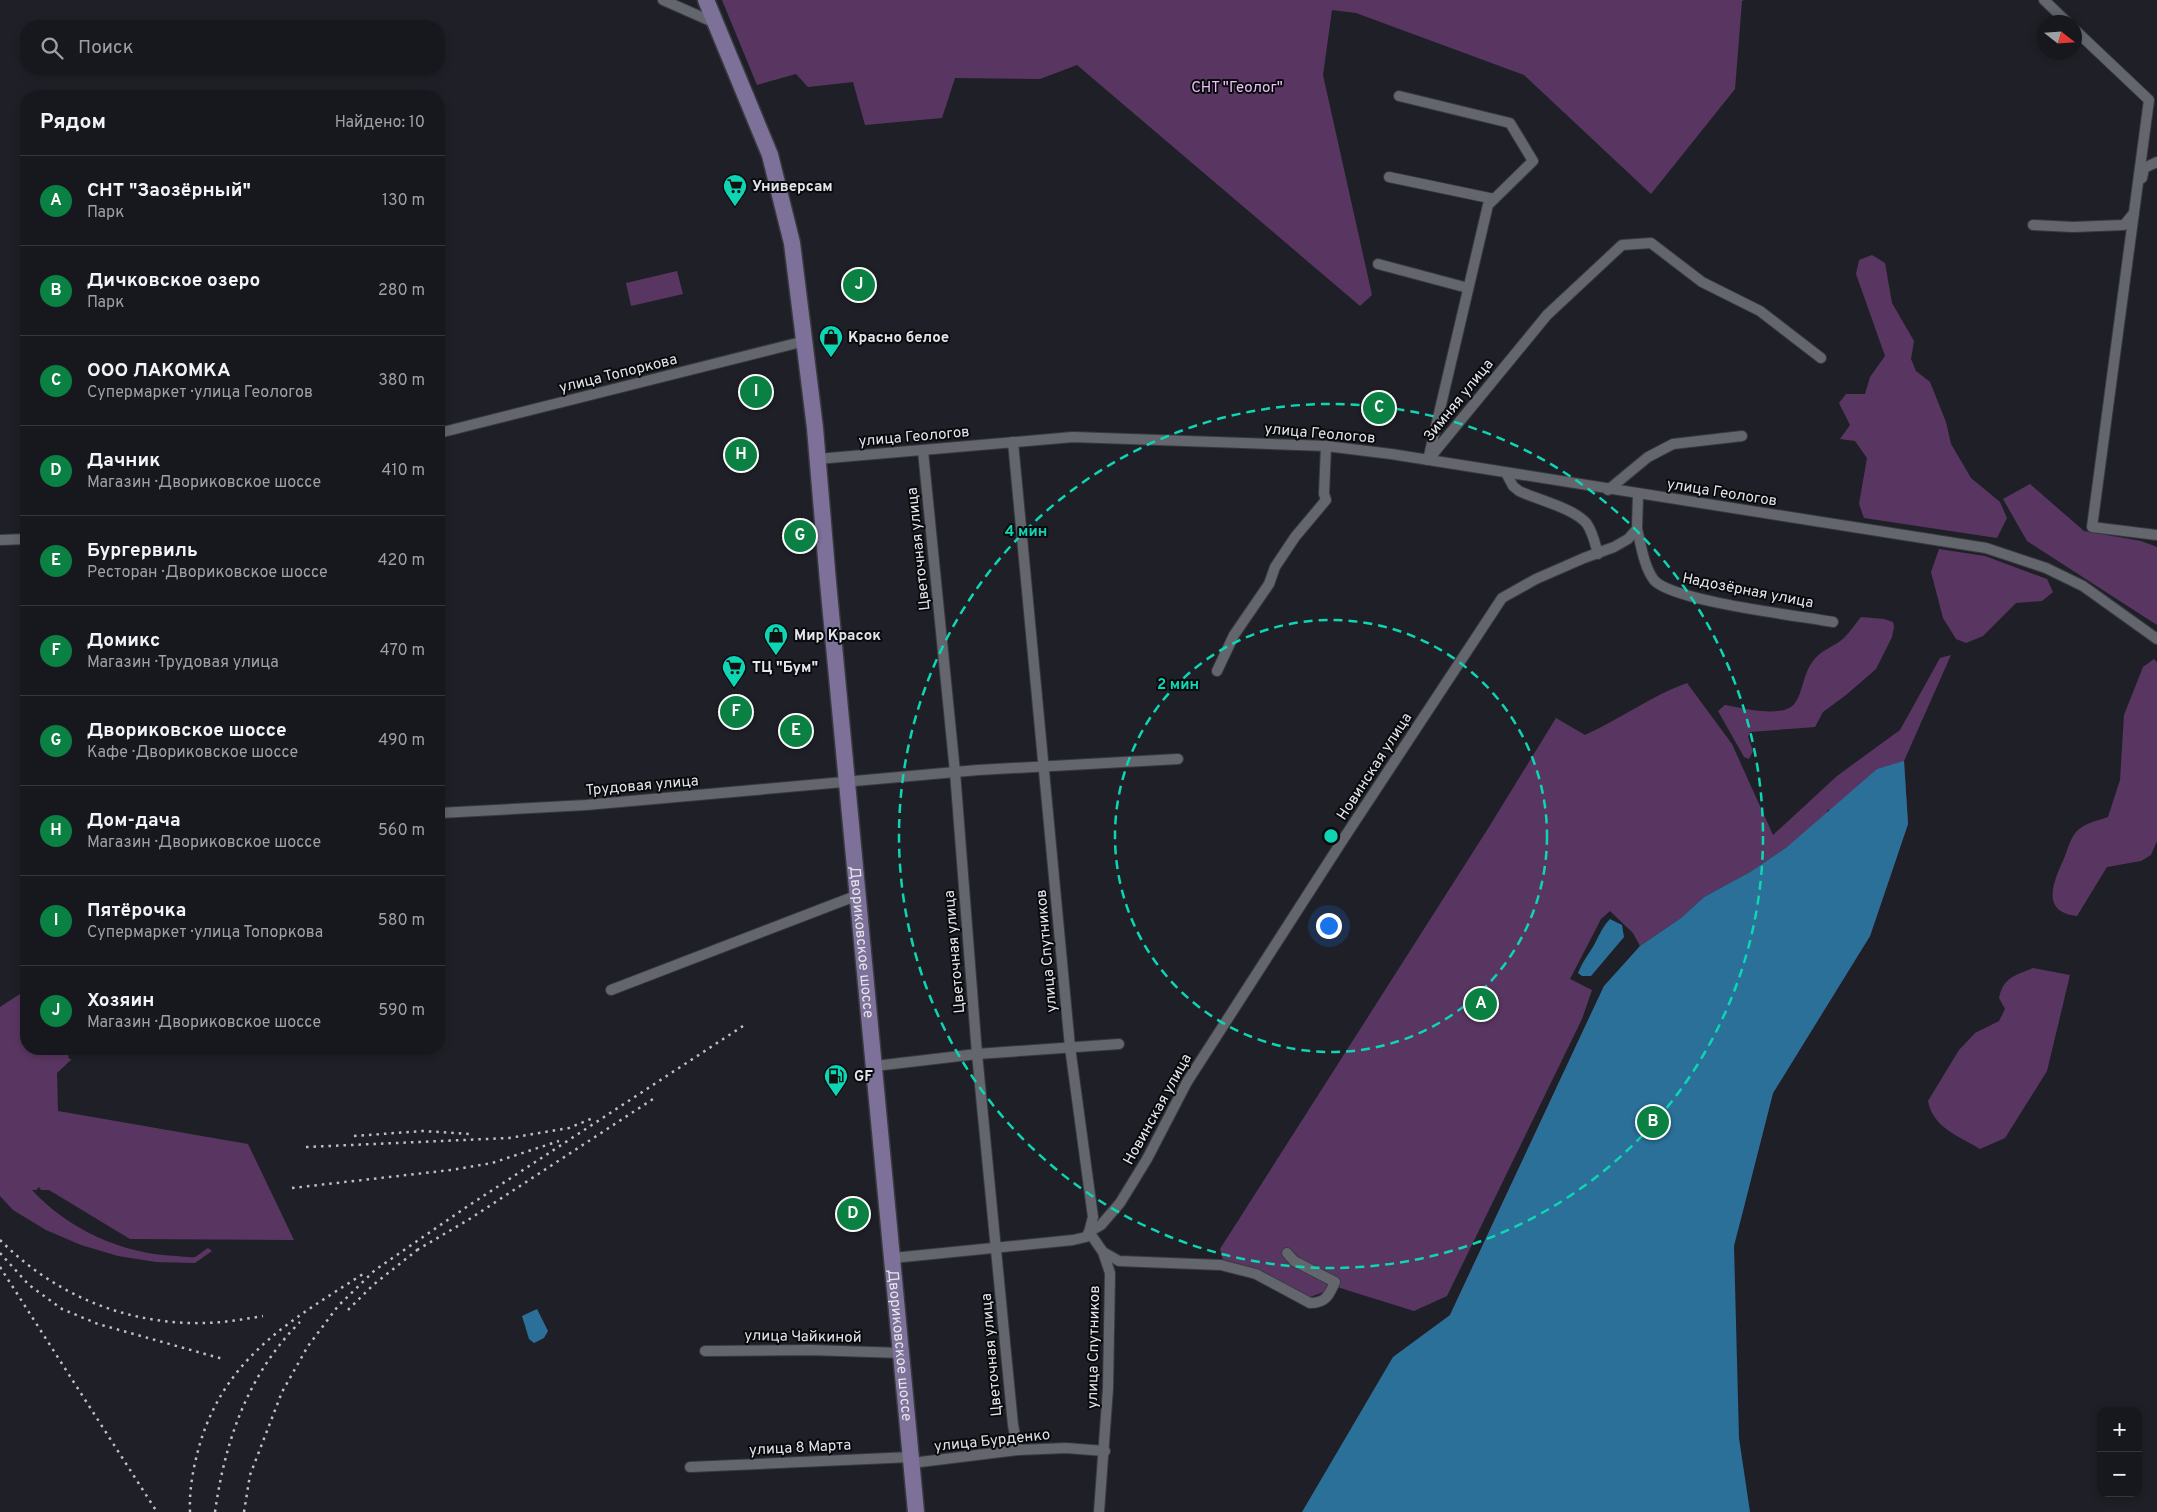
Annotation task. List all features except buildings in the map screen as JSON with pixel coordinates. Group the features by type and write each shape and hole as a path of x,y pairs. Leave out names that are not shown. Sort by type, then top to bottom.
{"main road":[{"name":"Двориковское шоссе","path":"706,0 761,133 778,183 796,266 817,459 916,1512"}],"street":[{"path":"663,0 716,24"},
{"path":"2044,0 2060,15"},
{"path":"2082,37 2149,100 2092,527 2157,535"},
{"name":"Зимняя улица","path":"1399,96 1510,123 1533,161 1488,205 1428,460"},
{"path":"2032,225 2073,228 2124,224 2138,207 2144,168 2157,162"},
{"path":"1389,177 1494,199"},
{"name":"Зимняя улица","path":"1428,460 1547,315 1622,245 1651,243 1702,282 1760,310 1821,358"},
{"path":"1378,264 1468,288"},
{"name":"улица Топоркова","path":"445,431 805,341"},
{"path":"1608,490 1648,457 1672,444 1742,436"},
{"name":"улица Геологов","path":"817,459 1074,437 1326,446 1428,460 1638,495 1986,548 2046,568 2083,586 2157,639"},
{"name":"улица Спутников","path":"1013,442 1070,1047 1093,1217 1089,1232 1103,1252 1110,1273 1108,1388 1099,1512"},
{"path":"1217,672 1234,635 1269,584 1275,567 1295,537 1326,500 1324,484 1326,446"},
{"name":"Цветочная улица","path":"923,451 954,772 977,1054 1013,1425 1018,1450"},
{"path":"1506,473 1513,486 1519,491 1571,512 1586,522 1593,535 1598,554"},
{"path":"1636,529 1638,495"},
{"name":"Новинская улица","path":"893,1258 1074,1240 1086,1237 1089,1232 1101,1225 1120,1203 1147,1159 1187,1082 1344,838 1502,598 1536,579 1598,554 1628,538 1636,529"},
{"name":"Надозёрная улица","path":"1636,529 1645,561 1654,580 1662,587 1695,598 1833,622"},
{"path":"0,540 20,539"},
{"name":"Трудовая улица","path":"445,813 586,805 954,772 1178,759"},
{"path":"611,990 858,895"},
{"path":"875,1066 977,1054 1119,1044"},
{"path":"1103,1252 1119,1261 1221,1265 1256,1274 1310,1303 1319,1303 1328,1296 1335,1282 1294,1261 1287,1253"},
{"name":"улица Чайкиной","path":"705,1351 810,1350 902,1353"},
{"name":"улица Бурденко","path":"912,1460 1018,1450 1066,1448 1104,1452"},
{"name":"улица 8 Марта","path":"690,1467 912,1460"}],"green space":[{"name":"СНТ \"Геолог\"","path":"722,0 1744,0 1742,1 1735,89 1651,194 1524,75 1356,13 1332,10 1323,75 1372,295 1360,306 1077,65 1040,79 955,78 942,118 865,125 853,82 808,87 796,74 757,85"},
{"path":"1872,255 1885,263 1892,303 1914,341 1911,359 1916,371 1930,382 1946,422 1951,444 1971,478 2000,502 2007,518 1997,538 1864,518 1859,504 1867,458 1855,441 1840,439 1850,425 1839,403 1846,394 1865,394 1870,377 1885,356 1856,274 1859,260"},
{"path":"677,271 683,294 631,306 626,283"},
{"path":"2030,484 2084,531 2141,541 2157,547 2157,625 2027,541 2003,499"},
{"path":"1939,549 1985,556 2047,579 2053,592 2042,601 2016,603 1983,636 1966,643 1956,639 1943,618 1931,572"},
{"path":"1861,617 1884,619 1893,622 1892,637 1876,669 1823,712 1815,727 1750,732 1748,737 1753,751 1749,759 1744,757 1718,711 1725,705 1762,711 1790,708 1798,699 1807,672 1813,661 1844,638"},
{"path":"1951,655 1904,761 1908,824 1870,936 1773,1093 1738,1230 1450,1315 1604,986 1844,834 1828,809 1822,834 1787,847 1750,872 1704,897 1681,918 1640,946 1633,933 1610,911 1601,919 1570,979 1592,990 1582,1019 1447,1296 1414,1311 1337,1287 1310,1297 1254,1269 1223,1260 1220,1249 1489,827 1556,718 1585,735 1661,694 1687,683 1732,744 1773,835 1837,776 1900,730 1940,658"},
{"path":"2154,659 2157,662 2157,841 2151,855 2141,861 2107,867 2077,916 2065,913 2057,908 2053,901 2054,884 2057,875 2075,833 2087,824 2108,817 2120,780 2124,715 2143,667"},
{"path":"2033,968 2070,975 2047,1071 2005,1138 1980,1149 1941,1125 1935,1118 1928,1101 1959,1050 1975,1033 1999,1021 2005,1009 1999,998 2007,981 2015,975"},
{"path":"20,994 20,1055 68,1055 69,1059 72,1059 57,1073 58,1111 248,1144 294,1240 130,1239 49,1190 41,1190 39,1187 36,1190 32,1190 62,1216 97,1237 116,1245 156,1254 188,1257 195,1257 208,1248 212,1251 195,1263 156,1262 118,1256 81,1245 46,1230 13,1210 0,1196 0,1007"}],"water":[{"path":"1904,761 1908,824 1870,936 1773,1093 1734,1246 1739,1438 1750,1512 1302,1512 1393,1357 1450,1315 1604,986 1640,946 1681,918 1704,897 1750,872 1787,847 1877,769"},
{"path":"1610,919 1622,925 1624,937 1591,976 1582,976 1578,973 1581,966 1602,929"},
{"path":"537,1309 548,1331 544,1338 534,1343 529,1339 522,1316"}],"railway":[{"path":"244,1512 250,1475 282,1392 308,1346 338,1306 375,1270 465,1208 743,1026"},
{"path":"417,1250 468,1220 653,1099"},
{"path":"306,1147 509,1138 569,1128 593,1118"},
{"path":"354,1136 423,1131 469,1134"},
{"path":"292,1188 451,1170 492,1163 559,1141"},
{"path":"0,1240 41,1275 64,1289 112,1310 164,1321 191,1323 218,1322 263,1316"},
{"path":"348,1310 373,1285 421,1247"},
{"path":"0,1253 29,1285 62,1309 98,1324 223,1359"},
{"path":"0,1267 157,1512"},
{"path":"190,1512 192,1476 201,1440 213,1410 228,1384 267,1341 314,1306 366,1272"},
{"path":"215,1512 225,1460 242,1410 266,1364 300,1322"}],"place":[{"name":"Универсам","path":"735,207"},
{"name":"Хозяин","path":"859,285"},
{"name":"Красно белое","path":"831,358"},
{"name":"Пятёрочка","path":"756,392"},
{"name":"ООО ЛАКОМКА","path":"1379,408"},
{"name":"Дом-дача","path":"741,455"},
{"name":"Двориковское шоссе","path":"800,536"},
{"name":"Мир Красок","path":"776,656"},
{"name":"ТЦ \"Бум\"","path":"734,688"},
{"name":"Домикс","path":"736,712"},
{"name":"Бургервиль","path":"796,731"},
{"name":"СНТ \"Заозёрный\"","path":"1481,1004"},
{"name":"GF","path":"836,1097"},
{"name":"Дичковское озеро","path":"1653,1122"},
{"name":"Дачник","path":"853,1214"}]}
